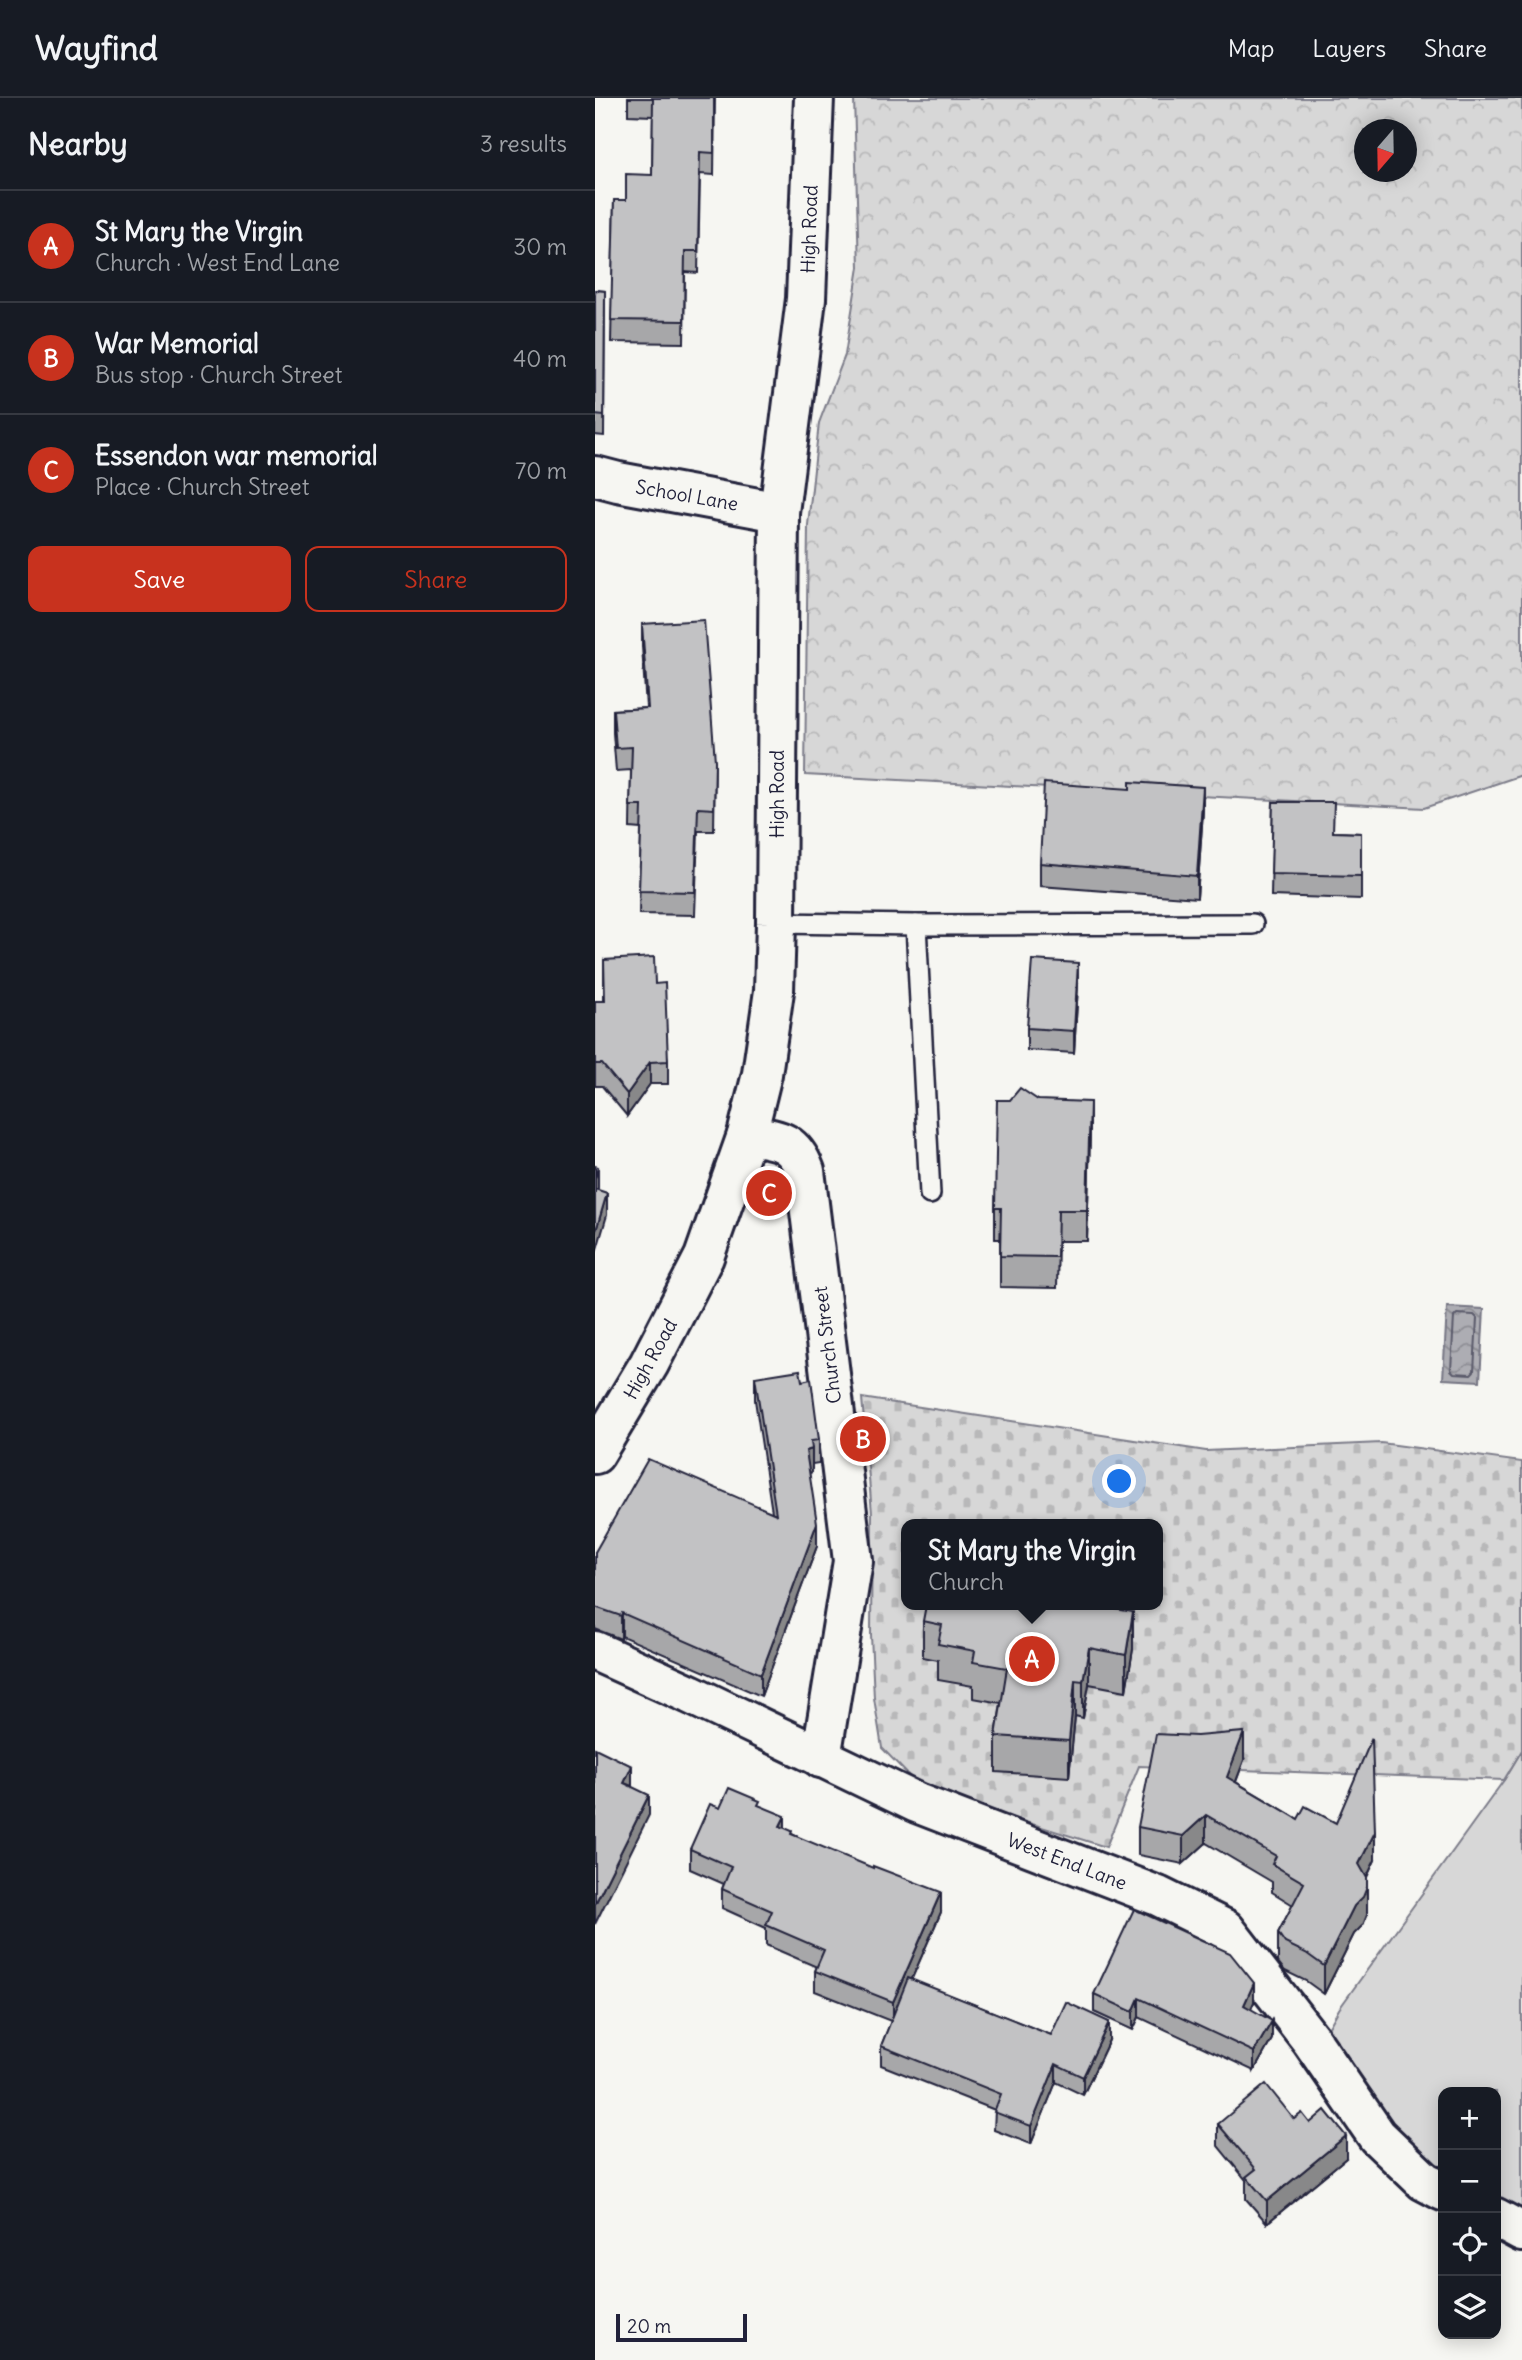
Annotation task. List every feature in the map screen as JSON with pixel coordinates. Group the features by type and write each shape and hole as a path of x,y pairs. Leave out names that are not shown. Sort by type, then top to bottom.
{"street":[{"name":"High Road","path":"595,1454 649,1364 704,1257 747,1135 762,1074 774,991 779,512 806,299 814,98"},
{"name":"School Lane","path":"595,475 618,482 779,512"},
{"name":"Church Street","path":"747,1135 778,1140 798,1152 806,1171 853,1560 821,1758"},
{"name":"West End Lane","path":"595,1651 917,1803 1158,1896 1225,1929 1311,2039 1377,2136 1424,2181 1438,2188"},
{"path":"1501,2221 1522,2232"}],"lane":[{"path":"776,923 1253,924"},
{"path":"916,925 930,1194"}],"green space":[{"path":"854,98 1522,98 1522,775 1424,808 805,775 808,525 819,423 845,355 859,267"},
{"path":"862,1398 1206,1451 1381,1443 1522,1462 1522,1750 1504,1780 1139,1766 1106,1847 923,1790 882,1748 874,1698 871,1635 872,1513"},
{"path":"1522,1750 1522,2216 1501,2205 1501,2087 1438,2087 1438,2170 1389,2126 1326,2032 1339,2009 1504,1780"}],"water":[{"path":"1447,1307 1484,1309 1480,1381 1443,1379"}],"building":[{"path":"653,98 714,98 714,153 700,152 698,251 685,251 684,321 611,320 614,200 626,200 626,174 652,175"},
{"path":"595,290 605,291 604,416 595,415"},
{"path":"704,620 715,761 714,809 698,808 695,892 639,891 642,806 630,806 632,747 616,748 613,710 648,708 642,624"},
{"path":"1130,782 1203,787 1197,876 1040,863 1044,783 1130,789"},
{"path":"1273,802 1334,802 1333,832 1361,833 1361,876 1271,874"},
{"path":"654,957 655,984 665,983 668,1061 650,1062 627,1094 602,1064 595,1064 595,1001 605,1001 604,960"},
{"path":"1032,960 1078,963 1074,1031 1027,1028"},
{"path":"1020,1088 1038,1100 1090,1102 1087,1210 1058,1210 1057,1257 1000,1256 1001,1208 995,1208 997,1100 1010,1100"},
{"path":"595,1189 607,1193 595,1234"},
{"path":"800,1370 802,1381 811,1379 819,1440 811,1441 812,1449 806,1451 817,1523 761,1674 622,1613 621,1616 595,1607 595,1552 648,1459 776,1514 755,1377"},
{"path":"925,1610 1133,1612 1126,1655 1089,1648 1083,1681 1075,1680 1069,1741 996,1736 1007,1668 973,1662 975,1651 938,1644 942,1625 923,1621"},
{"path":"1244,1732 1227,1777 1298,1819 1305,1806 1336,1823 1372,1738 1375,1832 1359,1864 1367,1878 1367,1887 1363,1897 1354,1906 1324,1966 1285,1943 1278,1933 1304,1883 1272,1864 1276,1856 1206,1815 1183,1836 1138,1827 1156,1734 1197,1736"},
{"path":"595,1748 632,1766 624,1783 649,1795 595,1904 596,1809"},
{"path":"729,1788 760,1801 758,1805 785,1816 780,1826 792,1831 791,1834 873,1868 941,1892 893,2002 815,1971 824,1950 766,1925 772,1911 722,1889 731,1867 690,1849 710,1804 720,1808"},
{"path":"1134,1909 1230,1953 1254,1983 1244,2005 1272,2021 1254,2052 1139,1998 1133,2012 1094,1994"},
{"path":"908,1978 1051,2035 1066,2002 1109,2022 1083,2077 1056,2064 1031,2126 994,2112 1001,2094 881,2046"},
{"path":"1266,2084 1294,2119 1302,2113 1310,2123 1325,2110 1346,2136 1267,2201 1246,2177 1256,2169 1218,2124"}],"place":[{"name":"Essendon war memorial","path":"769,1193"},
{"name":"War Memorial","path":"863,1439"},
{"name":"St Mary the Virgin","path":"1032,1659"}]}
